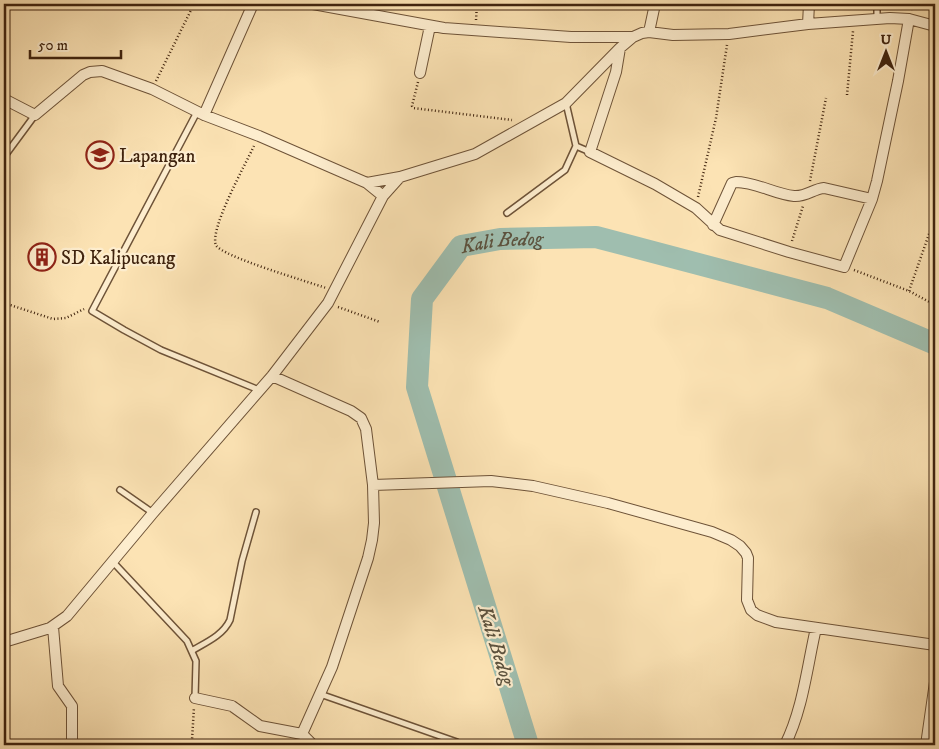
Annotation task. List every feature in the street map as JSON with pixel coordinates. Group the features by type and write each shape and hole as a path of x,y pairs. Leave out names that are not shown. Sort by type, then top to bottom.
{"street":[{"path":"200,114 253,4"},
{"path":"314,4 430,26 570,37 634,37 649,32 673,35 729,34 877,18 909,19 935,26"},
{"path":"649,32 655,4"},
{"path":"808,4 808,24"},
{"path":"620,48 616,72 590,152 655,184 696,208 720,230 844,267 872,199 898,81 909,19"},
{"path":"420,73 430,26"},
{"path":"367,183 400,177 475,154 566,103 620,48 634,37"},
{"path":"4,100 35,115 90,72 102,71 152,89 200,114 259,136 367,183 383,196"},
{"path":"4,642 53,627 67,616 258,390 272,376 328,303 383,196 400,177"},
{"path":"713,225 732,183 740,182 777,193 795,196 807,195 817,189 824,188 872,199"},
{"path":"272,376 351,411 361,418 366,430 373,485 374,523 368,558 332,667 302,734"},
{"path":"373,485 491,481 534,486 608,503 712,532 731,540 746,552 748,558 747,600 751,610 757,615 771,621 935,645"},
{"path":"53,627 58,686 72,706 72,745"},
{"path":"785,745 794,728 816,628"},
{"path":"926,745 935,682"},
{"path":"195,698 232,706 260,726 302,734 313,745"}],"lane":[{"path":"877,4 877,18"},
{"path":"507,213 565,170 576,146 566,103"},
{"path":"200,114 92,311 161,350 258,390"},
{"path":"4,157 35,115"},
{"path":"576,146 590,152"},
{"path":"120,490 153,513"},
{"path":"192,650 221,633 227,627 242,561 256,512"},
{"path":"113,562 188,642 196,661 195,698"},
{"path":"320,694 457,742 455,745"}],"path":[{"path":"152,89 194,4"},
{"path":"475,31 477,4"},
{"path":"847,95 855,20"},
{"path":"696,208 716,118 729,34"},
{"path":"420,73 413,108 531,123"},
{"path":"789,252 807,195 826,98"},
{"path":"259,136 215,231 215,244 234,258 334,291"},
{"path":"909,291 935,218"},
{"path":"844,267 909,291 935,305"},
{"path":"4,303 53,320 66,318 80,310 92,311"},
{"path":"328,303 380,322"},
{"path":"194,745 192,740 195,698"}],"waterway":[{"name":"Kali Bedog","path":"528,745 417,387 422,299 461,246 500,239 596,237 827,298 935,344"}],"place":[{"name":"Lapangan","path":"100,155"},
{"name":"SD Kalipucang","path":"42,257"}]}
